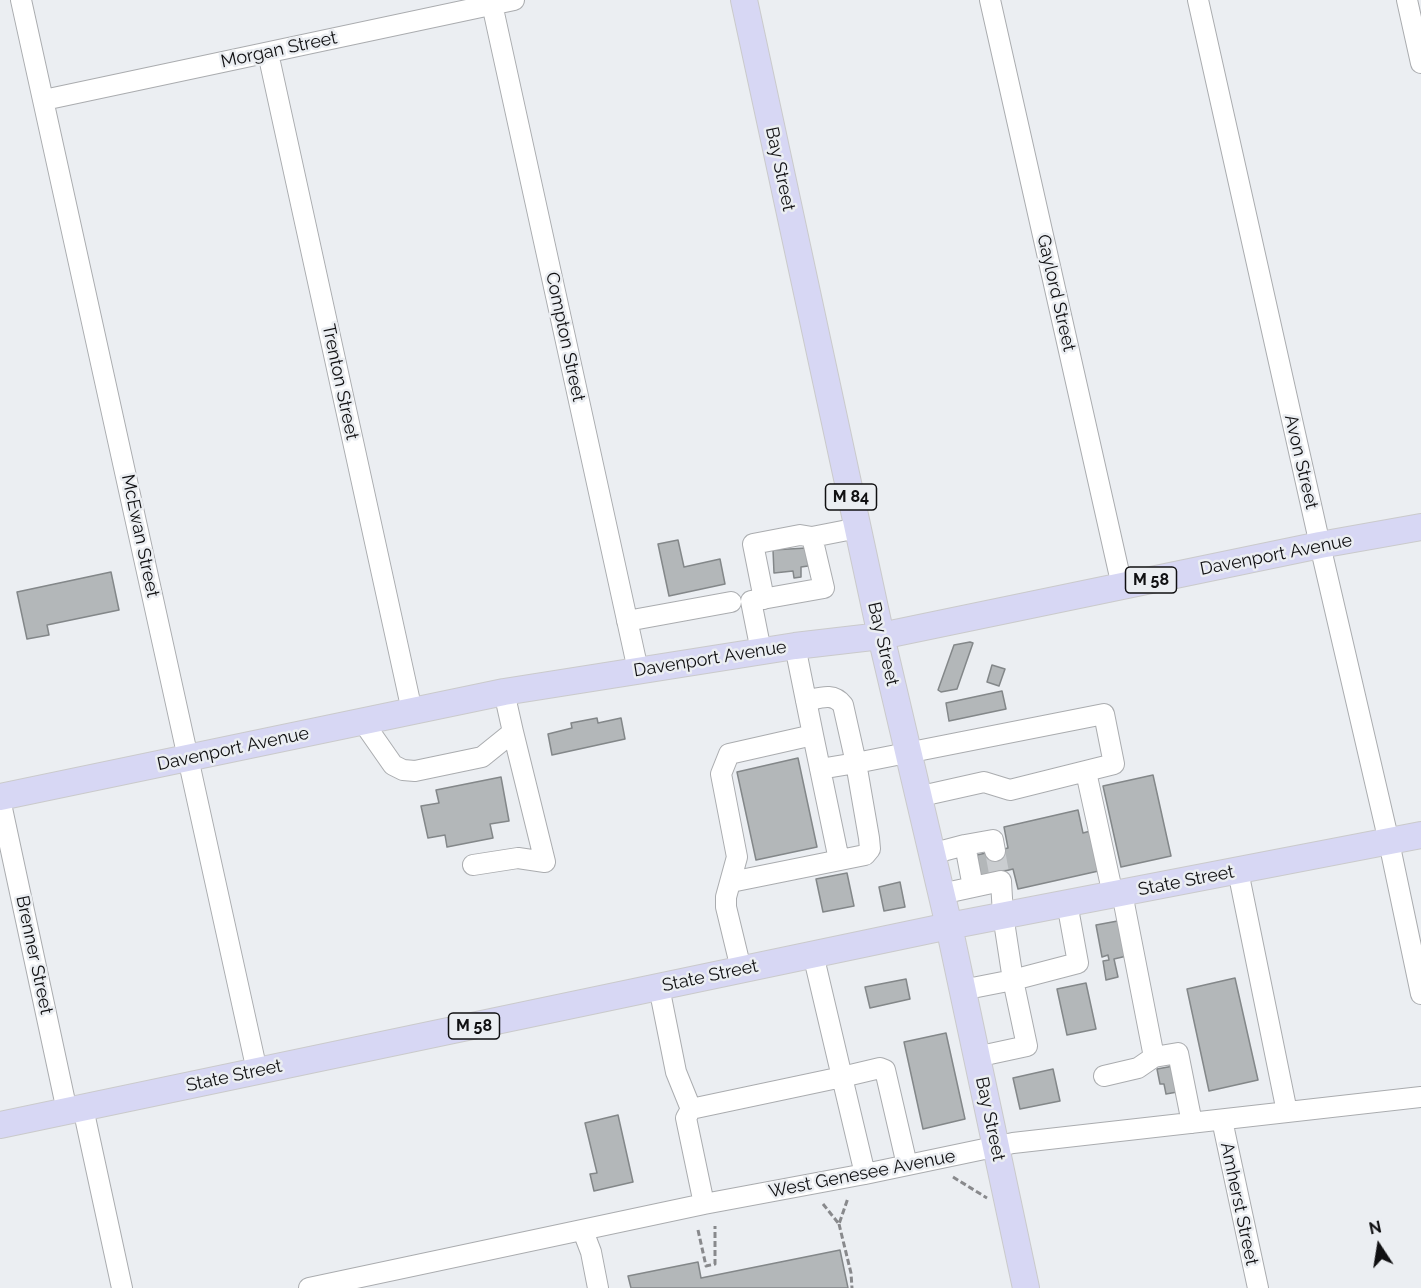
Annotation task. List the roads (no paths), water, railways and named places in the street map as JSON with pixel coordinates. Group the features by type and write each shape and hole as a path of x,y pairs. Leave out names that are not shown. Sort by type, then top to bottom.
{"main road":[{"name":"Bay Street","path":"744,0 881,636 949,926 1026,1288"},
{"name":"Davenport Avenue","path":"0,798 504,692 761,651 881,636 1320,545 1421,527"},
{"name":"State Street","path":"0,1125 949,926 1421,835"}],"street":[{"name":"McEwan Street","path":"21,0 257,1071"},
{"name":"Morgan Street","path":"44,100 514,0"},
{"name":"Gaylord Street","path":"990,0 1122,586"},
{"name":"Avon Street","path":"1198,0 1389,842 1421,994"},
{"path":"1407,0 1421,63"},
{"name":"Compton Street","path":"492,4 638,670"},
{"name":"Trenton Street","path":"268,53 412,711"},
{"path":"765,599 753,544 800,535 812,537 858,528"},
{"path":"761,651 751,601 824,588 812,537"},
{"path":"627,621 731,602"},
{"path":"795,646 839,860"},
{"path":"473,865 518,858 545,862 504,692"},
{"path":"731,882 865,855 870,849 856,763 843,705 831,696 806,701"},
{"path":"820,769 1104,714 1114,764 1010,790 984,782 918,797"},
{"path":"363,722 393,765 403,770 416,771 482,758 513,732"},
{"path":"741,969 726,907 726,897 737,856 721,774 724,763 729,754 738,751 813,735"},
{"path":"1086,772 1118,894 1154,1057"},
{"name":"Brenner Street","path":"0,798 75,1110 122,1288"},
{"path":"931,854 965,846 994,845"},
{"path":"965,846 974,887"},
{"path":"1238,871 1287,1112"},
{"path":"941,894 974,887 1000,877 1013,980 1027,1046 976,1057"},
{"path":"962,990 1013,980 1078,963 1067,903"},
{"path":"813,954 865,1174"},
{"path":"659,987 676,1072 691,1109"},
{"path":"1104,1076 1138,1068 1154,1057 1178,1053 1192,1123"},
{"path":"704,1204 686,1118 691,1109 879,1068 885,1070 907,1165"},
{"name":"West Genesee Avenue","path":"309,1288 704,1204 1013,1143 1421,1097"},
{"name":"Amherst Street","path":"1222,1120 1258,1288"},
{"path":"583,1231 591,1252 598,1288"}],"tunnel":[{"path":"995,851 999,873"}]}
